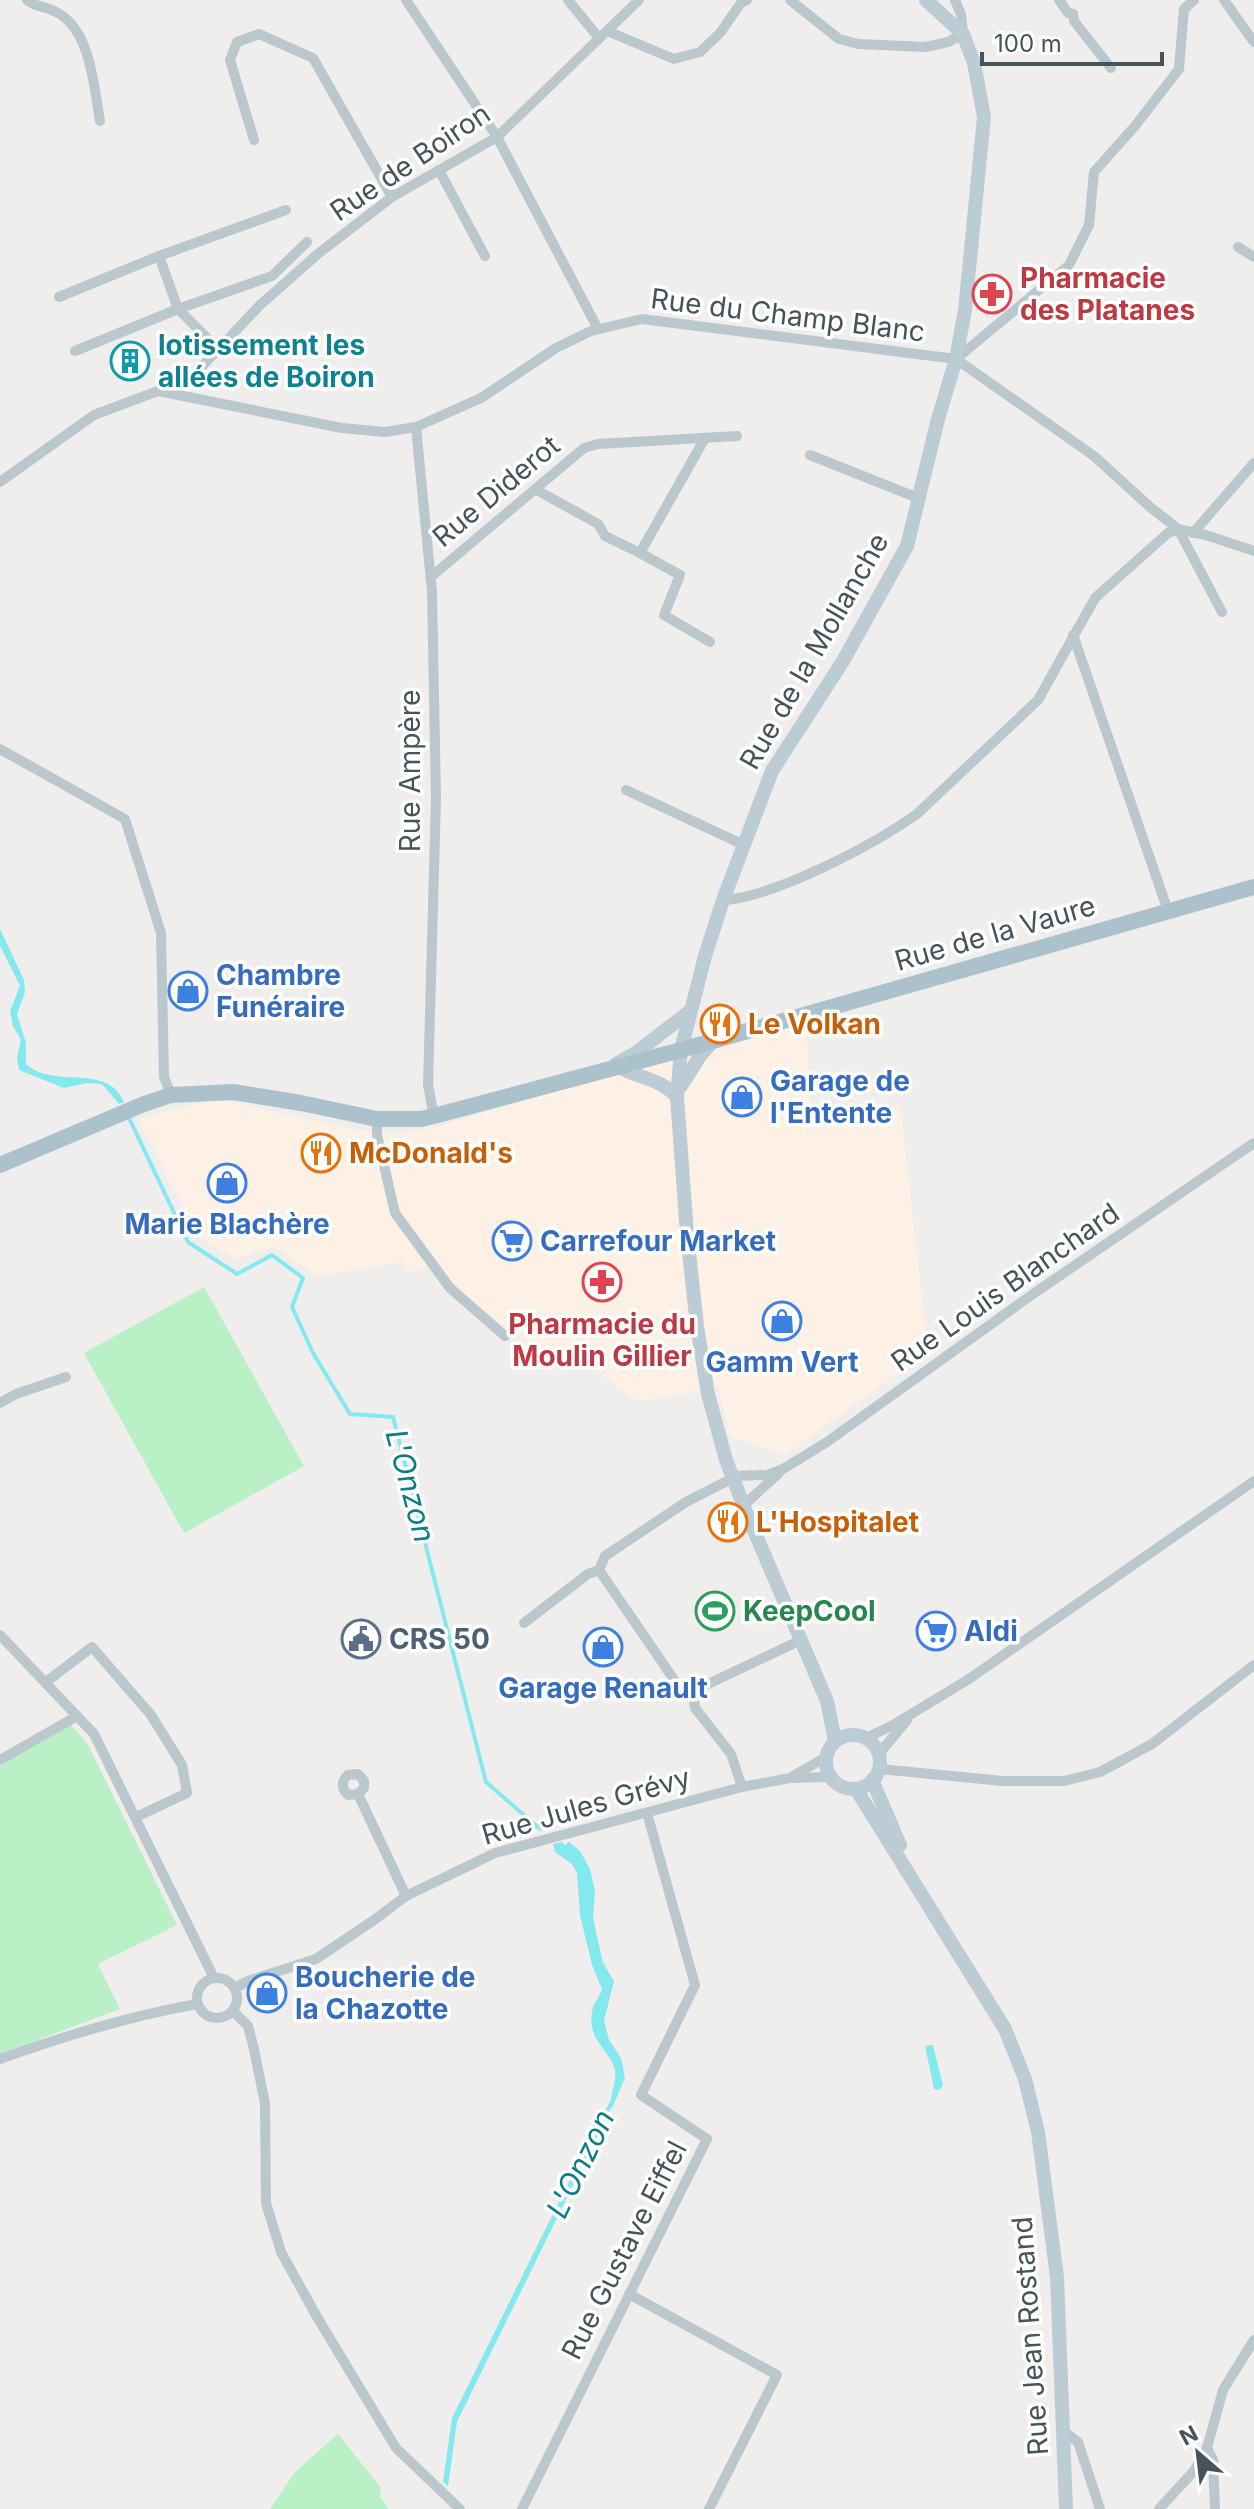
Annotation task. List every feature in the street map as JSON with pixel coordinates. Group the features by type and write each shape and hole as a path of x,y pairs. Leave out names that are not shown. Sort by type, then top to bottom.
{"main road":[{"path":"926,0 963,34"},
{"name":"Rue de la Mollanche","path":"827,1701 743,1506 708,1394 697,1326 684,1199 678,1093 681,1050 723,900 772,771 843,661 907,546 956,359 965,310 984,117 974,63 963,34"},
{"name":"Rue de la Vaure","path":"612,1068 1254,887"},
{"path":"0,1165 171,1095 233,1092 377,1119 421,1119 612,1068 690,1011"},
{"path":"612,1068 660,1082 678,1093 700,1056 713,1041"},
{"path":"827,1701 850,1735"},
{"path":"827,1701 835,1741"},
{"path":"850,1735 872,1742 877,1768 926,1900 856,1789 838,1784 831,1777 826,1768 826,1757 835,1741 850,1735"},
{"path":"856,1789 877,1768"},
{"name":"Rue Jean Rostand","path":"926,1900 1005,2029 1025,2079 1038,2132 1057,2277 1066,2509"}],"street":[{"path":"27,0 36,7 56,11 72,23 84,42 100,121"},
{"path":"406,0 497,137 598,329"},
{"path":"568,0 603,35 674,59 700,52 720,33 741,3 747,0"},
{"name":"Rue de Boiron","path":"171,393 191,378 260,305 319,253 392,197 497,137 639,0"},
{"path":"790,0 839,39 858,44 926,47 948,42 963,34 961,14 955,0"},
{"path":"1059,0 1068,13 1073,14 1074,21 1111,68"},
{"path":"1194,0 1184,9 1179,69 1094,172 1089,225 1069,265 956,359 1094,456 1178,529 1254,551"},
{"path":"1224,0 1254,42"},
{"path":"254,140 230,60 237,42 259,34 313,58 392,197"},
{"path":"439,170 485,256"},
{"path":"59,297 159,256 286,210"},
{"path":"75,351 178,309 272,276 307,242"},
{"path":"1238,247 1254,257"},
{"path":"159,256 178,309 218,349"},
{"name":"Rue du Champ Blanc","path":"0,482 94,415 158,391 342,428 385,432 416,427 481,398 556,348 598,329 642,319 956,359"},
{"name":"Rue Ampère","path":"416,427 432,576 436,798 428,1085 434,1116"},
{"name":"Rue Diderot","path":"432,576 584,448 598,444 737,436"},
{"path":"640,553 705,438"},
{"path":"810,455 918,498"},
{"path":"1193,533 1254,463"},
{"path":"535,489 598,524 605,536 680,575 664,615 710,642"},
{"path":"1178,529 1222,612"},
{"path":"723,900 755,896 818,869 898,828 917,814 1038,700 1095,598 1168,533 1178,529"},
{"path":"1073,635 1168,911"},
{"path":"0,749 125,819 161,933 164,1077 171,1095"},
{"path":"626,790 744,845"},
{"path":"377,1119 377,1135 395,1213 450,1288 505,1336"},
{"name":"Rue Louis Blanchard","path":"733,1477 767,1475 783,1469 827,1442 1033,1294 1254,1143"},
{"path":"0,1403 16,1394 66,1377"},
{"name":"Rue Louis Blanchard","path":"743,1506 783,1469"},
{"path":"524,1623 588,1574 599,1570 605,1556 686,1502 733,1477"},
{"path":"866,1738 910,1715 980,1671 1254,1481"},
{"path":"599,1570 677,1684 693,1694 695,1708 731,1754 742,1787"},
{"path":"0,1635 94,1734 214,1978"},
{"path":"693,1694 801,1640"},
{"path":"46,1682 92,1647 151,1715 182,1765 187,1793 136,1817"},
{"path":"910,1715 877,1768 1003,1781 1064,1781 1100,1772 1152,1744 1254,1665"},
{"path":"0,1760 77,1716"},
{"path":"790,1778 826,1757"},
{"path":"790,1778 831,1777"},
{"name":"Rue Jules Grévy","path":"235,1988 316,1959 406,1896 495,1853 742,1787 790,1778"},
{"path":"358,1794 406,1896"},
{"name":"Rue Gustave Eiffel","path":"522,2509 707,2139 641,2095 695,1985 647,1813"},
{"path":"214,1978 229,1982 235,1988 237,1996 233,2011 227,2016 213,2019 206,2016 197,2004 196,1997 202,1984 214,1978"},
{"path":"0,2059 82,2032 197,2004"},
{"path":"233,2011 248,2026 265,2103 266,2203 281,2252 396,2448 460,2509"},
{"path":"629,2294 777,2375 709,2509"},
{"path":"1159,2509 1194,2471 1207,2448 1223,2390 1254,2340"},
{"path":"1062,2430 1078,2442 1100,2509"},
{"path":"1207,2448 1213,2460 1215,2509"}],"shaded area":[{"path":"806,1025 811,1115 900,1105 928,1351 785,1455 731,1437 718,1389 637,1401 589,1365 546,1353 467,1298 434,1262 410,1274 403,1262 318,1276 275,1247 236,1259 201,1239 138,1119 218,1099 357,1130 390,1134 429,1129 662,1060"}],"green space":[{"path":"204,1287 304,1466 184,1533 84,1353"},
{"path":"70,1724 87,1743 177,1925 98,1964 120,2009 0,2054 0,1766"},
{"path":"338,2434 381,2488 380,2497 389,2509 270,2509 295,2472"}],"water":[{"path":"0,929 24,980 25,992 17,1014 26,1043 26,1064 51,1075 106,1083 116,1090 124,1102 119,1104 102,1084 87,1083 64,1088 19,1070 17,1058 21,1040 13,1026 10,1011 20,986 0,946"},
{"path":"562,1842 565,1845 569,1842 580,1851 590,1869 595,1891 593,1917 596,1932 603,1963 614,1981 604,2021 609,2040 621,2058 625,2078 612,2108 615,2070 596,2038 591,2022 602,1989 592,1965 580,1915 577,1873 572,1864 555,1852 553,1844"},
{"path":"933,2045 943,2086 939,2090 934,2089 925,2046"},
{"path":"603,2113 605,2120 457,2422 448,2486 443,2482 452,2418"}],"waterway":[{"name":"L'Onzon","path":"128,1116 188,1242 237,1274 272,1255 303,1278 292,1307 313,1353 350,1414 393,1417 486,1782 540,1829"},
{"name":"L'Onzon","path":"603,2119 612,2102"}],"place":[{"name":"Pharmacie des Platanes","path":"992,294"},
{"name":"lotissement les allées de Boiron","path":"130,361"},
{"name":"Chambre Funéraire","path":"188,991"},
{"name":"Le Volkan","path":"720,1024"},
{"name":"Garage de l'Entente","path":"742,1097"},
{"name":"McDonald's","path":"321,1153"},
{"name":"Marie Blachère","path":"227,1183"},
{"name":"Carrefour Market","path":"512,1241"},
{"name":"Pharmacie du Moulin Gillier","path":"602,1282"},
{"name":"Gamm Vert","path":"782,1321"},
{"name":"L'Hospitalet","path":"728,1522"},
{"name":"KeepCool","path":"715,1611"},
{"name":"Aldi","path":"936,1631"},
{"name":"CRS 50","path":"361,1639"},
{"name":"Garage Renault","path":"603,1647"},
{"name":"Boucherie de la Chazotte","path":"267,1993"}]}
